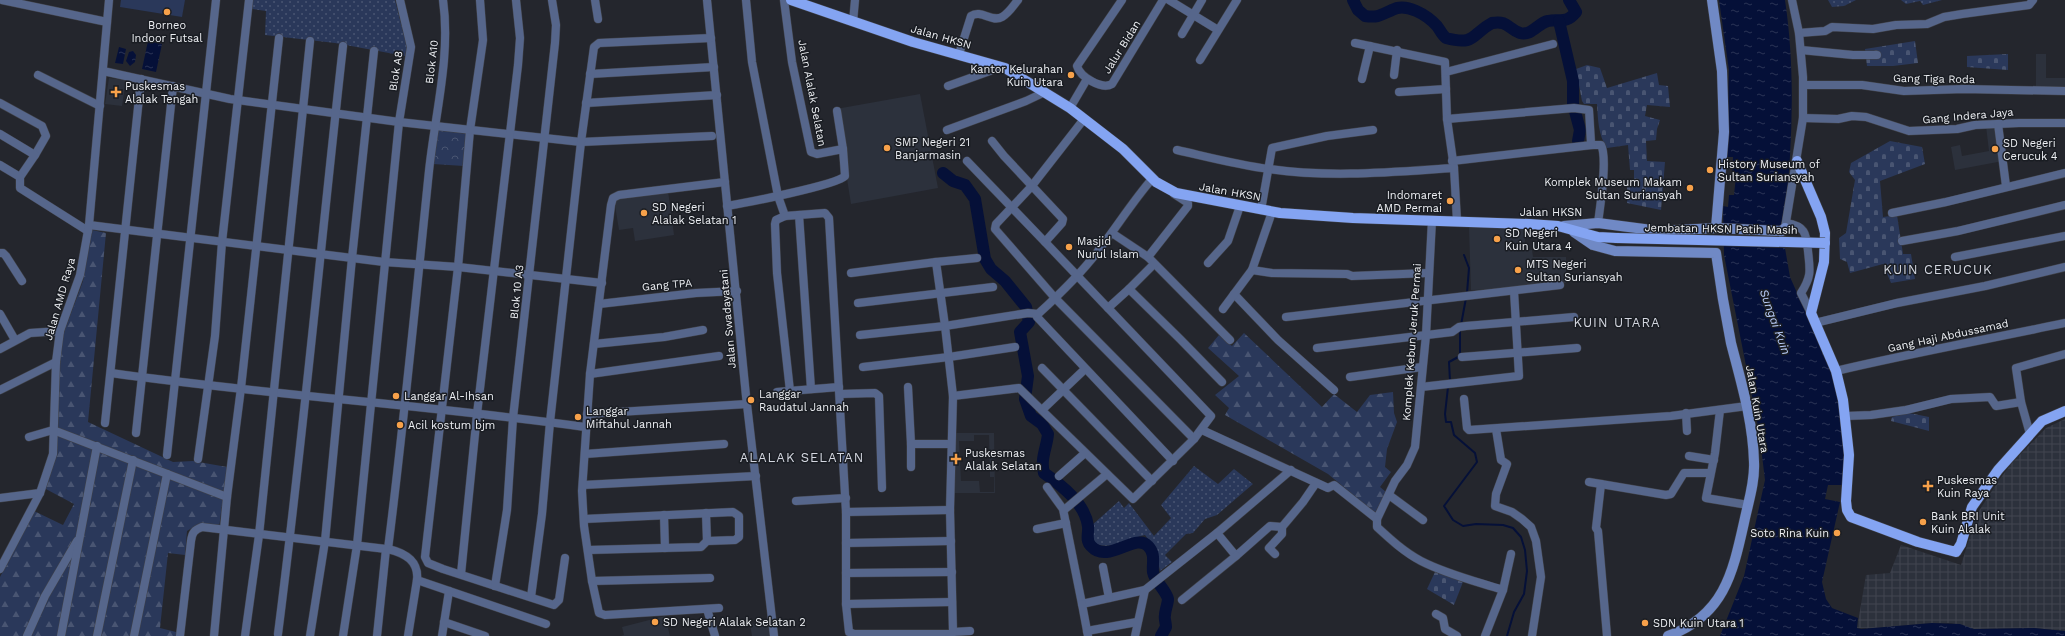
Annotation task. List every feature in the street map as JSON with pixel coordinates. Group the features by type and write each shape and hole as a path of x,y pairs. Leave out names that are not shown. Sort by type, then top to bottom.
{"main road":[{"name":"Jalan HKSN","path":"791,0 913,42 1001,67 1070,108 1123,149 1152,179 1169,190 1208,201 1272,212 1353,218 1558,226"},
{"path":"1797,161 1821,217 1825,233 1824,262 1811,313 1836,371 1846,416 1849,455 1846,501 1848,514 1853,519 1918,542 1951,552 1956,552 1972,507 1983,490 2011,454 2030,434 2046,419 2065,411"},
{"name":"Jembatan HKSN Patih Masih","path":"1558,226 1574,232 1617,238 1825,243"}],"street":[{"path":"2,0 107,22"},
{"name":"Jalan AMD Raya","path":"0,569 40,493 53,454 56,362 60,331 80,275 89,228 110,0"},
{"path":"167,455 216,0"},
{"path":"198,459 219,300 222,242 249,0"},
{"name":"Blok A8","path":"343,636 357,545 399,122 411,47 400,0"},
{"name":"Blok A10","path":"377,636 406,406 434,126 446,44 446,25 443,0"},
{"path":"480,0 483,40 470,130 458,267 425,557 428,563 554,605 558,602 565,558"},
{"path":"461,574 477,414 520,38 516,0"},
{"name":"Blok 10 A3","path":"495,586 507,510 513,418 556,43 556,25 552,0"},
{"path":"595,0 598,19"},
{"name":"Jalan Swadayatani","path":"707,0 747,404 774,636"},
{"path":"746,0 752,62 778,196 785,216"},
{"name":"Jalan Alalak Selatan","path":"727,206 778,196 844,178 843,149 817,154 812,152 792,62 784,0"},
{"path":"854,22 855,0"},
{"path":"959,54 971,16 977,13 995,18 1002,17 1018,0"},
{"path":"1070,108 1087,79 1080,73 1078,66 1122,0"},
{"name":"Jalur Bidan","path":"1087,79 1106,85 1112,84 1163,0"},
{"path":"1169,0 1218,30"},
{"path":"1182,34 1202,0"},
{"path":"1200,60 1237,0"},
{"path":"1712,0 1722,71 1724,132 1718,229"},
{"path":"1792,0 1801,50 1804,85 1804,118 1785,227 1794,224 1801,228 1807,235 1811,271 1807,283 1801,293 1811,313"},
{"path":"1799,33 1825,30 1832,27 1873,29 1896,25 1927,24 1950,16 2029,6 2033,0"},
{"path":"214,636 227,497 241,388 255,246 279,38"},
{"path":"531,597 542,514 550,422 581,142 594,47 599,43 711,38"},
{"path":"245,636 259,535 272,393 310,41"},
{"path":"1356,43 1444,60 1446,72 1447,119 1453,165 1457,221"},
{"path":"1446,72 1553,44"},
{"path":"278,634 307,396 320,254 343,46"},
{"path":"1362,79 1370,46"},
{"path":"1394,75 1397,50"},
{"path":"1801,50 1853,55 1877,55"},
{"path":"310,636 325,541 352,258 374,51"},
{"path":"590,74 714,67"},
{"path":"948,86 1001,67"},
{"path":"103,71 206,94 271,105 399,122 581,142 712,136"},
{"path":"38,75 100,106"},
{"path":"105,423 141,79"},
{"name":"Gang Tiga Roda","path":"1804,85 1862,85 1904,91 1964,89 2065,91"},
{"path":"136,434 173,86"},
{"path":"1399,92 1446,89"},
{"path":"947,130 1026,101 1044,92"},
{"path":"586,103 716,95"},
{"path":"0,103 45,129 46,136 20,177 20,188 89,228 125,229 384,262 458,267 602,283"},
{"path":"1447,119 1574,108 1588,110 1590,111 1592,145"},
{"path":"837,111 843,149"},
{"name":"Gang Indera Jaya","path":"1804,118 1838,119 1852,116 1866,117 1888,126 1909,131 1957,130 1975,125 2065,124"},
{"path":"1084,119 1031,187 994,227 996,232 1055,298 1194,439"},
{"path":"1998,124 2006,186"},
{"path":"1261,210 1272,148 1327,136 1372,130"},
{"path":"0,134 35,155"},
{"path":"992,141 1031,187 1063,219 1062,223 1045,242"},
{"path":"1177,150 1269,169 1352,174 1453,165 1592,145 1601,145 1603,151 1603,176 1598,224"},
{"path":"953,396 1019,388 1029,396 1106,474 1133,499 1173,461 1202,430 1211,418 1209,412 1045,242 1011,209 967,161"},
{"path":"0,165 20,177"},
{"path":"1892,213 1989,192 2006,186 2065,173"},
{"path":"1037,315 1077,275 1152,179"},
{"path":"719,608 605,615 599,613 592,581 584,520 583,485 585,426 590,374 613,198 619,195 725,182"},
{"path":"1148,257 1188,206 1186,201 1169,190"},
{"path":"1902,241 1958,231 2065,205"},
{"path":"1208,263 1228,241 1240,206"},
{"path":"1223,309 1252,270 1272,212"},
{"path":"790,391 777,273 775,224 776,220 785,216 825,213 829,218 846,498 846,604 848,629 851,634 951,634 970,631"},
{"path":"799,215 811,389"},
{"name":"Komplek Kebun Jeruk Permai","path":"1377,519 1395,481 1412,455 1426,335 1428,273 1432,220"},
{"name":"Jalan HKSN","path":"1558,226 1598,224 1659,231 1785,227"},
{"path":"1112,232 1148,257 1230,340"},
{"name":"Jalan Kuin Utara","path":"1574,232 1593,245 1616,252 1716,253 1731,340 1747,406 1754,462 1748,505 1729,579 1717,601 1701,619 1692,626 1668,636"},
{"path":"1955,257 2065,236"},
{"path":"0,253 3,253 6,256 22,281"},
{"path":"851,273 977,258"},
{"path":"936,262 953,396 950,510 952,572 951,634"},
{"path":"1108,308 1154,264"},
{"path":"1815,323 1897,303 1985,286 2065,267"},
{"path":"1252,270 1272,273 1347,274 1352,276 1428,273"},
{"path":"1286,317 1560,285"},
{"path":"858,303 993,287"},
{"path":"1129,289 1222,382"},
{"path":"1421,387 1518,376 1517,321 1514,291"},
{"name":"Gang TPA","path":"599,304 696,293 737,292"},
{"path":"1234,294 1278,340 1334,390"},
{"path":"860,335 945,326 1028,313 1037,315 1084,369 1173,461"},
{"path":"0,314 15,340"},
{"path":"1317,348 1452,332 1460,327 1574,317"},
{"name":"Gang Haji Abdussamad","path":"1836,371 2065,322"},
{"path":"594,344 664,337 703,330"},
{"path":"0,349 30,333 60,331"},
{"path":"863,367 949,357 1015,347"},
{"path":"1462,357 1517,351 1577,348"},
{"path":"2030,434 2021,402 2016,367 2065,354"},
{"path":"590,374 719,356"},
{"path":"0,390 56,362"},
{"path":"1350,378 1422,367"},
{"path":"1042,368 1152,481"},
{"path":"1042,410 1084,369"},
{"path":"111,373 272,393 585,426"},
{"path":"908,387 911,467"},
{"path":"777,392 811,389 840,390 875,393 879,396 882,488"},
{"path":"1846,416 1871,415 1906,410 1951,399 1990,397 1996,406 2021,402"},
{"path":"1464,399 1467,428 1469,430 1686,413 1747,406"},
{"path":"587,414 747,404"},
{"path":"1720,410 1714,460 1710,473 1706,498 1748,505"},
{"path":"1686,413 1687,431"},
{"path":"1496,429 1501,460 1507,464 1496,494 1495,506 1512,512 1531,527 1540,561 1541,577 1532,636"},
{"path":"29,437 53,430 227,497"},
{"path":"1202,430 1316,483 1328,488 1334,485 1377,519 1377,527 1420,561 1450,573 1502,590"},
{"path":"585,454 724,444"},
{"path":"911,444 951,444"},
{"path":"61,636 97,446"},
{"path":"1059,476 1085,453"},
{"path":"1689,456 1714,460"},
{"path":"97,636 133,460"},
{"path":"1082,604 1146,589 1217,533 1290,470"},
{"path":"1589,482 1666,495 1672,494 1684,473 1710,473"},
{"path":"134,636 167,474"},
{"path":"1064,510 1106,474"},
{"path":"583,485 756,476"},
{"path":"1275,554 1269,548 1282,534 1282,528 1316,483"},
{"path":"1601,484 1596,528 1598,531 1607,636"},
{"path":"1047,487 1064,510 1087,633 1137,622"},
{"path":"0,498 40,493"},
{"path":"1388,495 1422,520"},
{"path":"796,502 846,498"},
{"path":"846,512 950,510"},
{"path":"584,520 736,512 739,516 739,537 735,540 707,541 700,548 588,550"},
{"path":"706,513 707,541"},
{"path":"664,515 665,548"},
{"path":"1037,528 1066,523"},
{"path":"1182,600 1270,526 1282,528"},
{"path":"180,636 192,533 202,527 224,531 290,537 387,549 409,556 415,567 417,580 408,636"},
{"path":"1217,533 1236,556"},
{"path":"27,636 45,596 80,536"},
{"path":"846,543 951,542"},
{"path":"1485,636 1502,590 1511,554"},
{"path":"1103,567 1109,598"},
{"path":"846,573 952,572"},
{"path":"592,581 710,578"},
{"path":"417,580 546,624"},
{"path":"1135,636 1137,622 1146,589"},
{"path":"442,636 449,591"},
{"path":"846,604 952,602"},
{"path":"707,609 715,636"},
{"path":"1436,614 1443,618 1445,629 1457,636"},
{"path":"444,622 485,636"}],"shaded area":[{"path":"2036,54 2046,54 2046,78 2065,78 2065,90 2036,90"},
{"name":"Puskesmas Alalak Tengah","path":"109,78 126,80 122,106 105,104"},
{"name":"SMP Negeri 21 Banjarmasin","path":"920,94 938,188 851,204 836,109"},
{"name":"SD Negeri Cerucuk 4","path":"1997,124 2003,161 1955,170 1951,147 1960,145 1962,156 1989,151 1986,126"},
{"name":"SD Negeri Alalak Selatan 1","path":"668,191 674,235 635,241 633,228 619,230 614,199"},
{"name":"MTS Negeri Sultan Suriansyah","path":"1469,227 1526,228 1524,251 1532,250 1533,257 1566,257 1566,283 1511,289 1471,290"},
{"path":"2065,419 2065,631 2034,628 1974,629 1951,623 1857,628 1866,575 1890,573 1901,545 1961,565 1977,514 1999,480 2011,464 2046,428"},
{"name":"Puskesmas Alalak Selatan","path":"952,433 994,433 995,493 953,493","holes":["974,435 989,435 990,477 994,477 994,492 980,492 979,481 961,481 959,441 974,441"]},
{"name":"SD Negeri Alalak Selatan 2","path":"665,616 670,636 621,636 624,635 622,627"},
{"path":"769,622 770,636 752,636 750,624"}],"green space":[{"name":"Borneo Indoor Futsal","path":"121,0 185,0 182,17 120,7"},
{"path":"253,0 395,0 407,47 405,56 335,43 265,35 266,11 252,9"},
{"path":"1828,0 1856,0 1844,6 1832,7"},
{"path":"1901,0 1942,0 1923,5 1920,1 1906,4"},
{"path":"1915,41 1918,63 1893,66 1867,66 1865,49"},
{"path":"2008,54 2008,70 1967,67 1967,56"},
{"path":"1587,65 1600,68 1607,88 1657,73 1659,85 1668,86 1670,107 1647,105 1645,116 1660,120 1656,140 1646,141 1647,161 1665,162 1661,210 1627,203 1627,182 1634,182 1634,170 1630,170 1628,145 1607,148 1600,132 1597,104 1584,104 1582,101 1576,69"},
{"path":"437,130 468,134 464,166 433,164"},
{"path":"1890,141 1922,147 1925,164 1880,181 1883,217 1897,215 1903,254 1911,254 1915,279 1891,283 1883,264 1850,273 1847,262 1840,259 1839,238 1846,233 1855,180 1849,172 1851,163"},
{"path":"92,230 106,233 88,422 173,462 193,461 227,467 219,528 195,526 187,531 185,555 168,553 160,628 176,632 177,636 0,636 0,577 34,511 63,525 74,504 44,488 49,477 59,360 64,332 83,281"},
{"path":"1244,333 1322,407 1334,394 1357,412 1370,395 1393,392 1394,413 1397,422 1387,449 1385,467 1391,472 1380,487 1386,492 1375,513 1328,474 1225,415 1229,408 1215,395 1239,376 1208,348 1219,335 1232,346"},
{"path":"1909,413 1929,417 1929,431 1891,421 1892,417"},
{"path":"1194,466 1218,484 1234,469 1253,484 1217,515 1205,519 1193,533 1186,534 1165,555 1172,562 1160,571 1155,548 1145,535 1110,546 1096,544 1090,540 1091,526 1119,501 1124,508 1129,503 1154,536 1171,518 1161,505"},
{"path":"1435,572 1463,582 1454,605 1427,589"}],"water":[{"name":"Sungai Kuin","path":"1719,0 1785,0 1791,55 1792,110 1790,164 1785,219 1781,225 1790,277 1835,378 1841,412 1846,465 1842,485 1828,485 1825,499 1840,502 1822,582 1826,599 1832,608 1858,618 1857,628 1861,629 1932,623 1960,624 1974,629 2034,628 2065,631 2065,636 1720,636 1744,576 1765,480 1759,431 1724,255 1723,206 1728,207 1729,195 1734,195 1736,176 1732,176 1733,157 1727,157 1729,70"},
{"path":"148,41 162,44 156,72 142,69"},
{"path":"119,47 126,49 123,64 115,63"},
{"path":"133,51 136,55 135,62 130,66 126,61 129,52"}],"pier":[{"path":"1721,233 1783,236 1787,248 1722,246"}],"waterway":[{"path":"1353,0 1358,10 1365,16 1379,16 1398,8 1416,11 1433,22 1446,38 1463,41 1472,38 1492,23 1497,22 1505,24 1520,33 1528,33 1544,22 1552,20 1565,20 1576,12 1569,0"},
{"path":"1559,21 1573,81 1573,104 1580,130 1578,141"},
{"path":"943,173 953,181 965,185 975,199 985,259 991,269 1005,281 1026,307 1029,322 1020,332 1028,376 1025,399 1031,416 1042,424 1048,434 1043,458 1044,473 1065,489 1077,502 1086,518 1089,544 1098,551 1113,551 1136,543 1143,543 1148,546 1153,555 1154,576 1168,599 1165,616 1166,627 1161,636"},
{"path":"1464,255 1469,268 1467,293"},
{"path":"1461,325 1466,298"},
{"path":"1450,381 1449,362 1460,356 1460,329"},
{"path":"1448,387 1445,414 1446,422 1451,422 1454,435 1475,453 1477,462 1444,506 1453,520 1463,526 1476,524 1503,525 1513,528 1521,537 1525,550 1527,571 1524,594 1514,612 1507,636"}],"place":[{"name":"Borneo Indoor Futsal","path":"167,12"},
{"name":"Kantor Kelurahan Kuin Utara","path":"1071,75"},
{"name":"Puskesmas Alalak Tengah","path":"116,92"},
{"name":"SMP Negeri 21 Banjarmasin","path":"887,148"},
{"name":"SD Negeri Cerucuk 4","path":"1995,149"},
{"name":"History Museum of Sultan Suriansyah","path":"1710,170"},
{"name":"Komplek Museum Makam Sultan Suriansyah","path":"1690,188"},
{"name":"Indomaret AMD Permai","path":"1450,201"},
{"name":"SD Negeri Alalak Selatan 1","path":"644,213"},
{"name":"SD Negeri Kuin Utara 4","path":"1497,239"},
{"name":"Masjid Nurul Islam","path":"1069,247"},
{"name":"MTS Negeri Sultan Suriansyah","path":"1518,270"},
{"name":"Langgar Al-Ihsan","path":"396,396"},
{"name":"Langgar Raudatul Jannah","path":"751,400"},
{"name":"Langgar Miftahul Jannah","path":"578,417"},
{"name":"Acil kostum bjm","path":"400,425"},
{"name":"Puskesmas Alalak Selatan","path":"956,459"},
{"name":"Puskesmas Kuin Raya","path":"1928,486"},
{"name":"Bank BRI Unit Kuin Alalak","path":"1923,522"},
{"name":"Soto Rina Kuin","path":"1837,533"},
{"name":"SD Negeri Alalak Selatan 2","path":"655,622"},
{"name":"SDN Kuin Utara 1","path":"1645,623"}],"district":[{"name":"KUIN CERUCUK","path":"1938,269"},
{"name":"KUIN UTARA","path":"1617,322"},
{"name":"ALALAK SELATAN","path":"802,457"}]}
